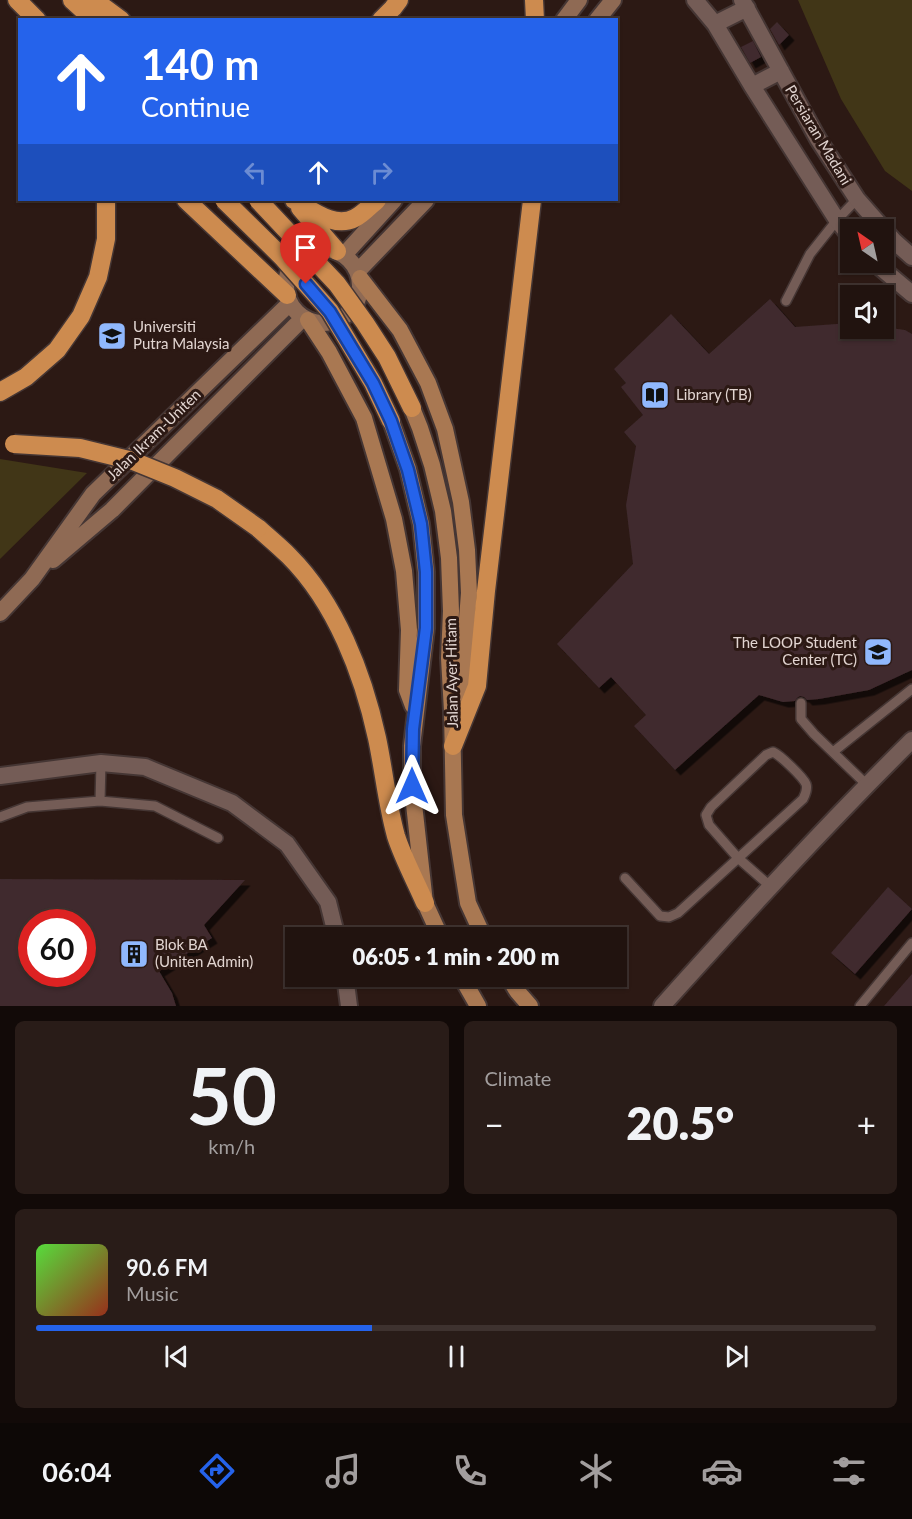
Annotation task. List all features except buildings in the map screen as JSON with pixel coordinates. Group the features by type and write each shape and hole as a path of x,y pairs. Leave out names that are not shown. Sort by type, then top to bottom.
{"highway":[{"path":"9,0 30,18"},
{"path":"17,0 30,18"},
{"path":"58,0 75,18"},
{"path":"72,0 92,18"},
{"path":"94,0 118,18"},
{"path":"383,18 399,0"},
{"path":"534,0 535,18"},
{"path":"0,392 26,377 57,350 81,316 98,277 106,239 106,201"},
{"path":"187,201 289,299"},
{"path":"225,201 282,257 330,312 373,383 391,421"},
{"path":"259,201 337,284 387,357 412,408"},
{"path":"294,201 340,253"},
{"path":"295,201 329,219 342,222 356,218 376,201"},
{"path":"453,746 477,686 486,591 532,204"},
{"path":"7,444 80,448 133,461 175,478 217,499 258,528 290,557 318,591 343,635 365,688 397,838 425,903"}],"main road":[{"path":"566,18 579,0"},
{"path":"599,18 613,0"},
{"path":"340,253 393,201"},
{"path":"306,319 331,323 351,311 358,301 359,275 425,201"},
{"path":"415,713 406,690 409,630 404,571 394,519 364,418 329,352 289,299 286,284 289,273 303,255 314,250 325,249 340,253 352,262 400,330 428,383 445,429 461,502 469,593 462,684 452,711"},
{"name":"Jalan Ikram-Uniten","path":"32,579 93,494 289,299"},
{"name":"Jalan Ikram-Uniten","path":"0,613 32,579 112,510 306,319"},
{"name":"Jalan Ayer Hitam","path":"412,408 432,465 443,511 449,558 451,611 449,658 454,815 468,903 479,927"},
{"name":"Jalan Ayer Hitam","path":"391,421 408,470 421,524 426,572 426,628 412,746 412,786 425,903 436,927"},
{"path":"467,987 478,1006"},
{"path":"515,987 530,1006"}],"street":[{"name":"Persiaran Madani","path":"695,0 715,24 840,224"},
{"name":"Persiaran Madani","path":"745,4 818,139 857,199 894,241 912,256"},
{"path":"715,24 745,4"},
{"path":"752,86 781,71"},
{"path":"887,273 912,294"},
{"path":"662,1006 771,887 912,740"},
{"path":"0,776 101,763 144,767 232,803 287,844 328,902 334,927"},
{"path":"347,987 350,1006"}],"lane":[{"path":"786,301 810,254 857,199"},
{"path":"833,752 912,689"},
{"path":"801,703 801,718 813,734 867,785"},
{"path":"625,878 660,916 669,917 678,912 738,858 803,799 807,792 806,784 780,755 773,752 766,755 711,807 706,815 710,825 738,858 771,887"},
{"path":"100,801 101,763"},
{"path":"0,818 27,807 100,801 155,806 218,838"},
{"path":"860,1006 912,943"}],"shaded area":[{"path":"798,0 912,0 912,191 885,171 841,99"},
{"path":"0,459 87,473 0,559"}],"place":[{"name":"Universiti Putra Malaysia","path":"112,336"},
{"name":"Library (TB)","path":"655,395"},
{"name":"The LOOP Student Center (TC)","path":"878,652"},
{"name":"Blok BA (Uniten Admin)","path":"134,954"}],"route":[{"path":"306,284 330,312 373,383 391,421 408,470 421,524 426,572 426,628 413,729 412,786"}]}
